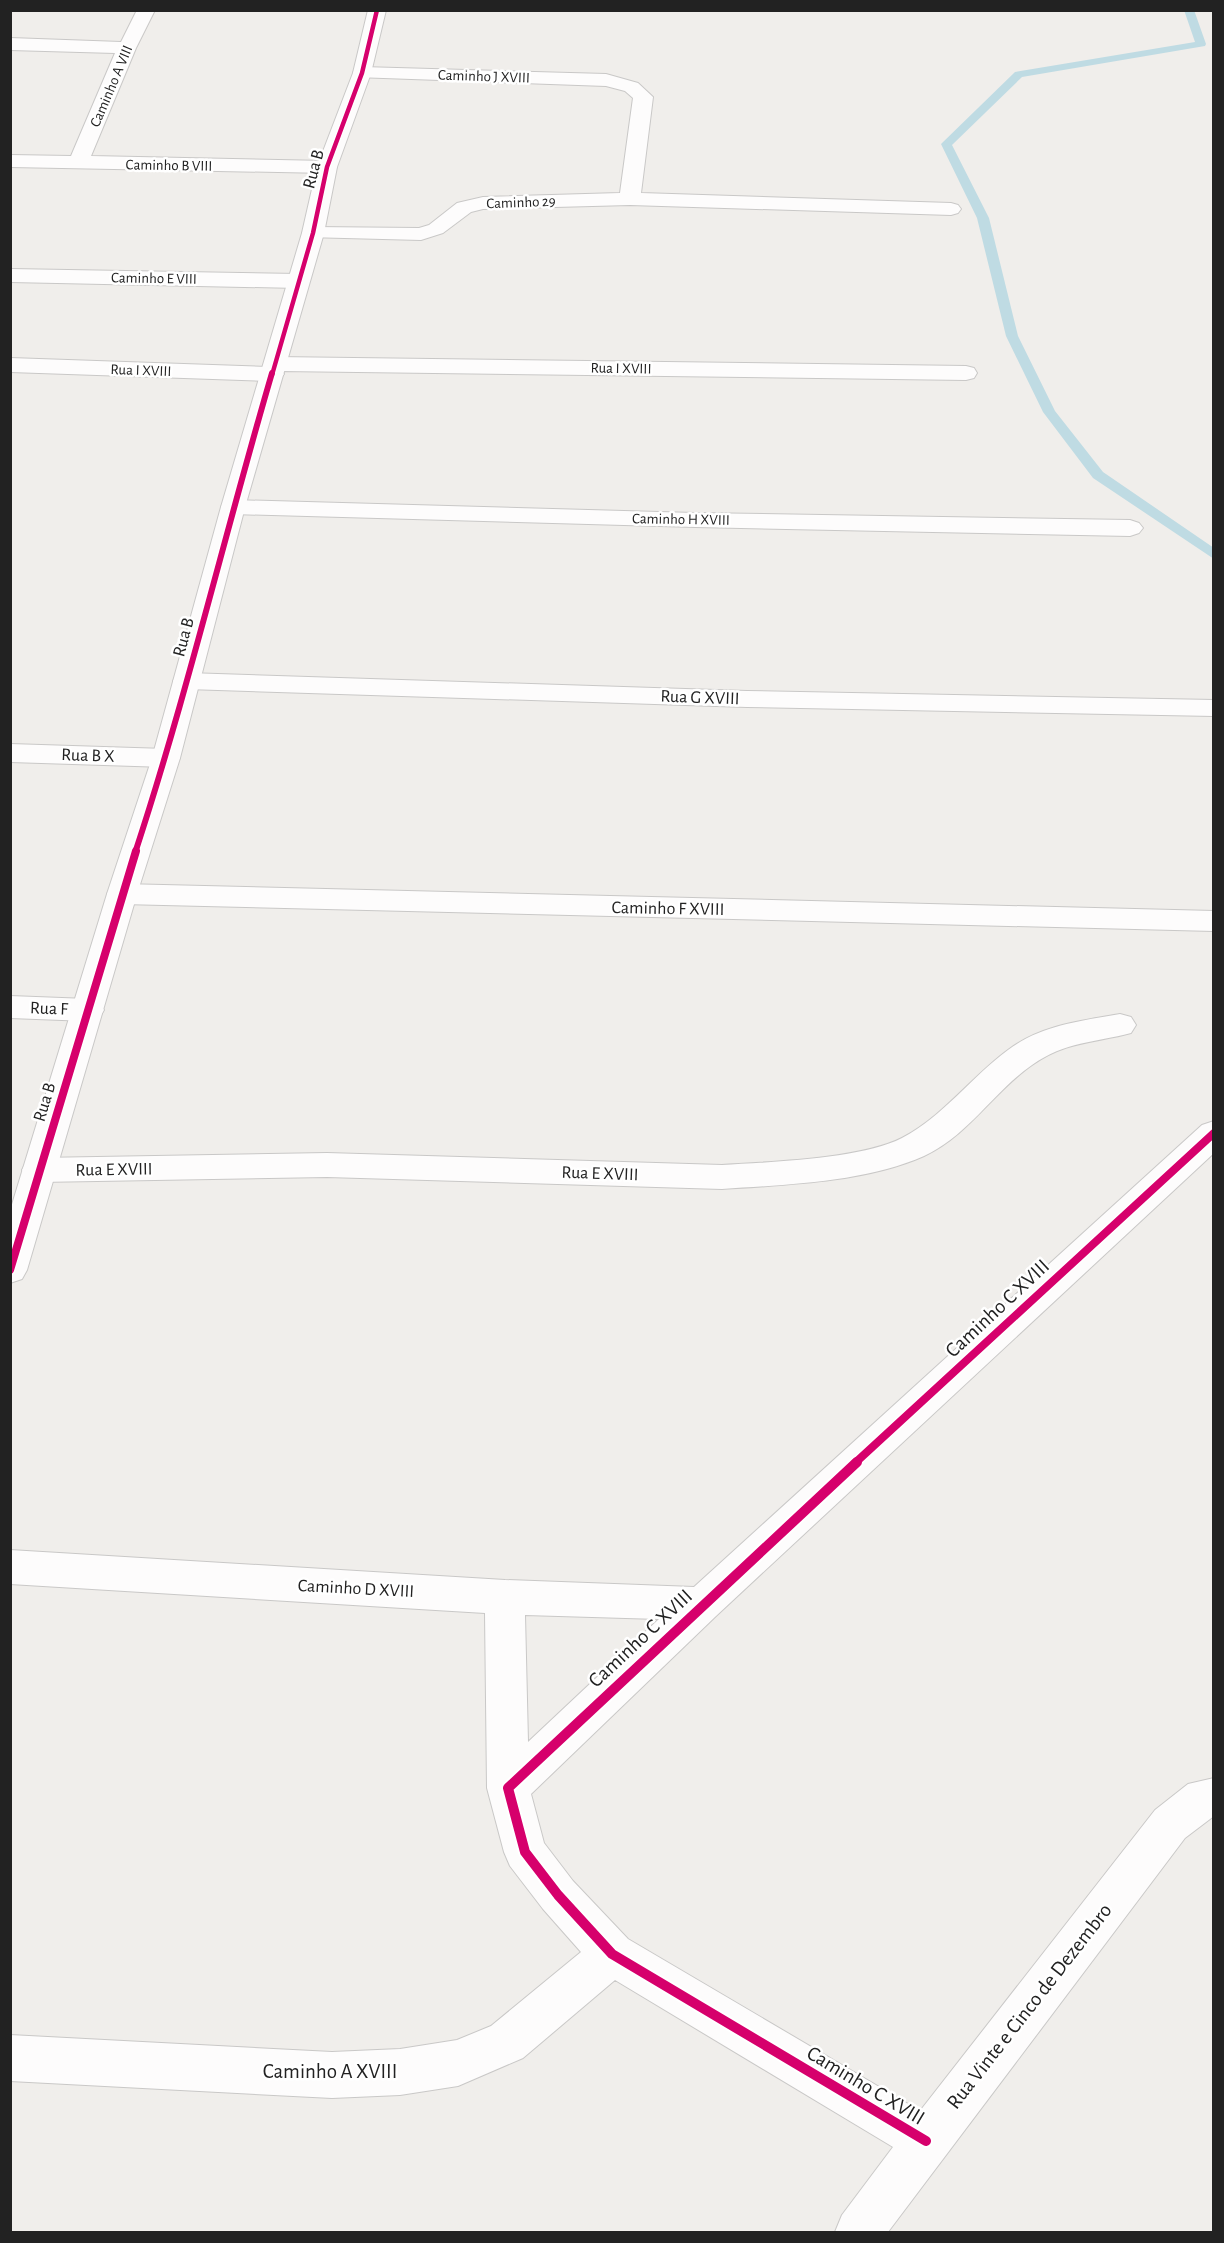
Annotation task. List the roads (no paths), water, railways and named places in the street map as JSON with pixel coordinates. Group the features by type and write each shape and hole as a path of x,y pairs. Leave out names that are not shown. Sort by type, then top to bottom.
{"street":[{"name":"Caminho A VIII","path":"78,163 127,48 146,10"},
{"name":"Rua B","path":"10,1270 122,894 166,758 233,507 313,233 327,167 362,72 377,10"},
{"path":"10,44 127,48"},
{"name":"Caminho J XVIII","path":"362,72 606,80 625,83 638,90 643,97 630,200"},
{"name":"Caminho B VIII","path":"10,160 327,167"},
{"name":"Caminho 29","path":"313,233 421,234 436,229 464,207 483,203 630,200 951,209"},
{"name":"Caminho E VIII","path":"10,275 298,282"},
{"name":"Rua I XVIII","path":"10,365 966,373"},
{"name":"Caminho H XVIII","path":"233,507 707,520 1130,528"},
{"name":"Rua G XVIII","path":"187,681 736,699 1214,708"},
{"name":"Rua B X","path":"10,753 166,758"},
{"name":"Caminho F XVIII","path":"122,894 1214,921"},
{"name":"Rua F","path":"10,1007 88,1010"},
{"name":"Rua E XVIII","path":"39,1170 327,1165 722,1177 784,1173 860,1162 913,1147 945,1126 1020,1057 1059,1036 1120,1025"},
{"name":"Caminho C XVIII","path":"926,2141 612,1954 558,1895 525,1852 508,1788 702,1604 1214,1133"},
{"name":"Caminho D XVIII","path":"10,1567 505,1596 702,1604"},
{"path":"505,1596 508,1788"},
{"name":"Rua Vinte e Cinco de Dezembro","path":"859,2232 926,2141 1170,1824 1203,1798 1214,1797"},
{"name":"Caminho A XVIII","path":"10,2058 332,2075 400,2072 458,2063 507,2042 612,1954"}],"waterway":[{"path":"1189,10 1201,44 1019,74 946,144 983,218 1012,336 1049,412 1098,475 1214,555"}]}
